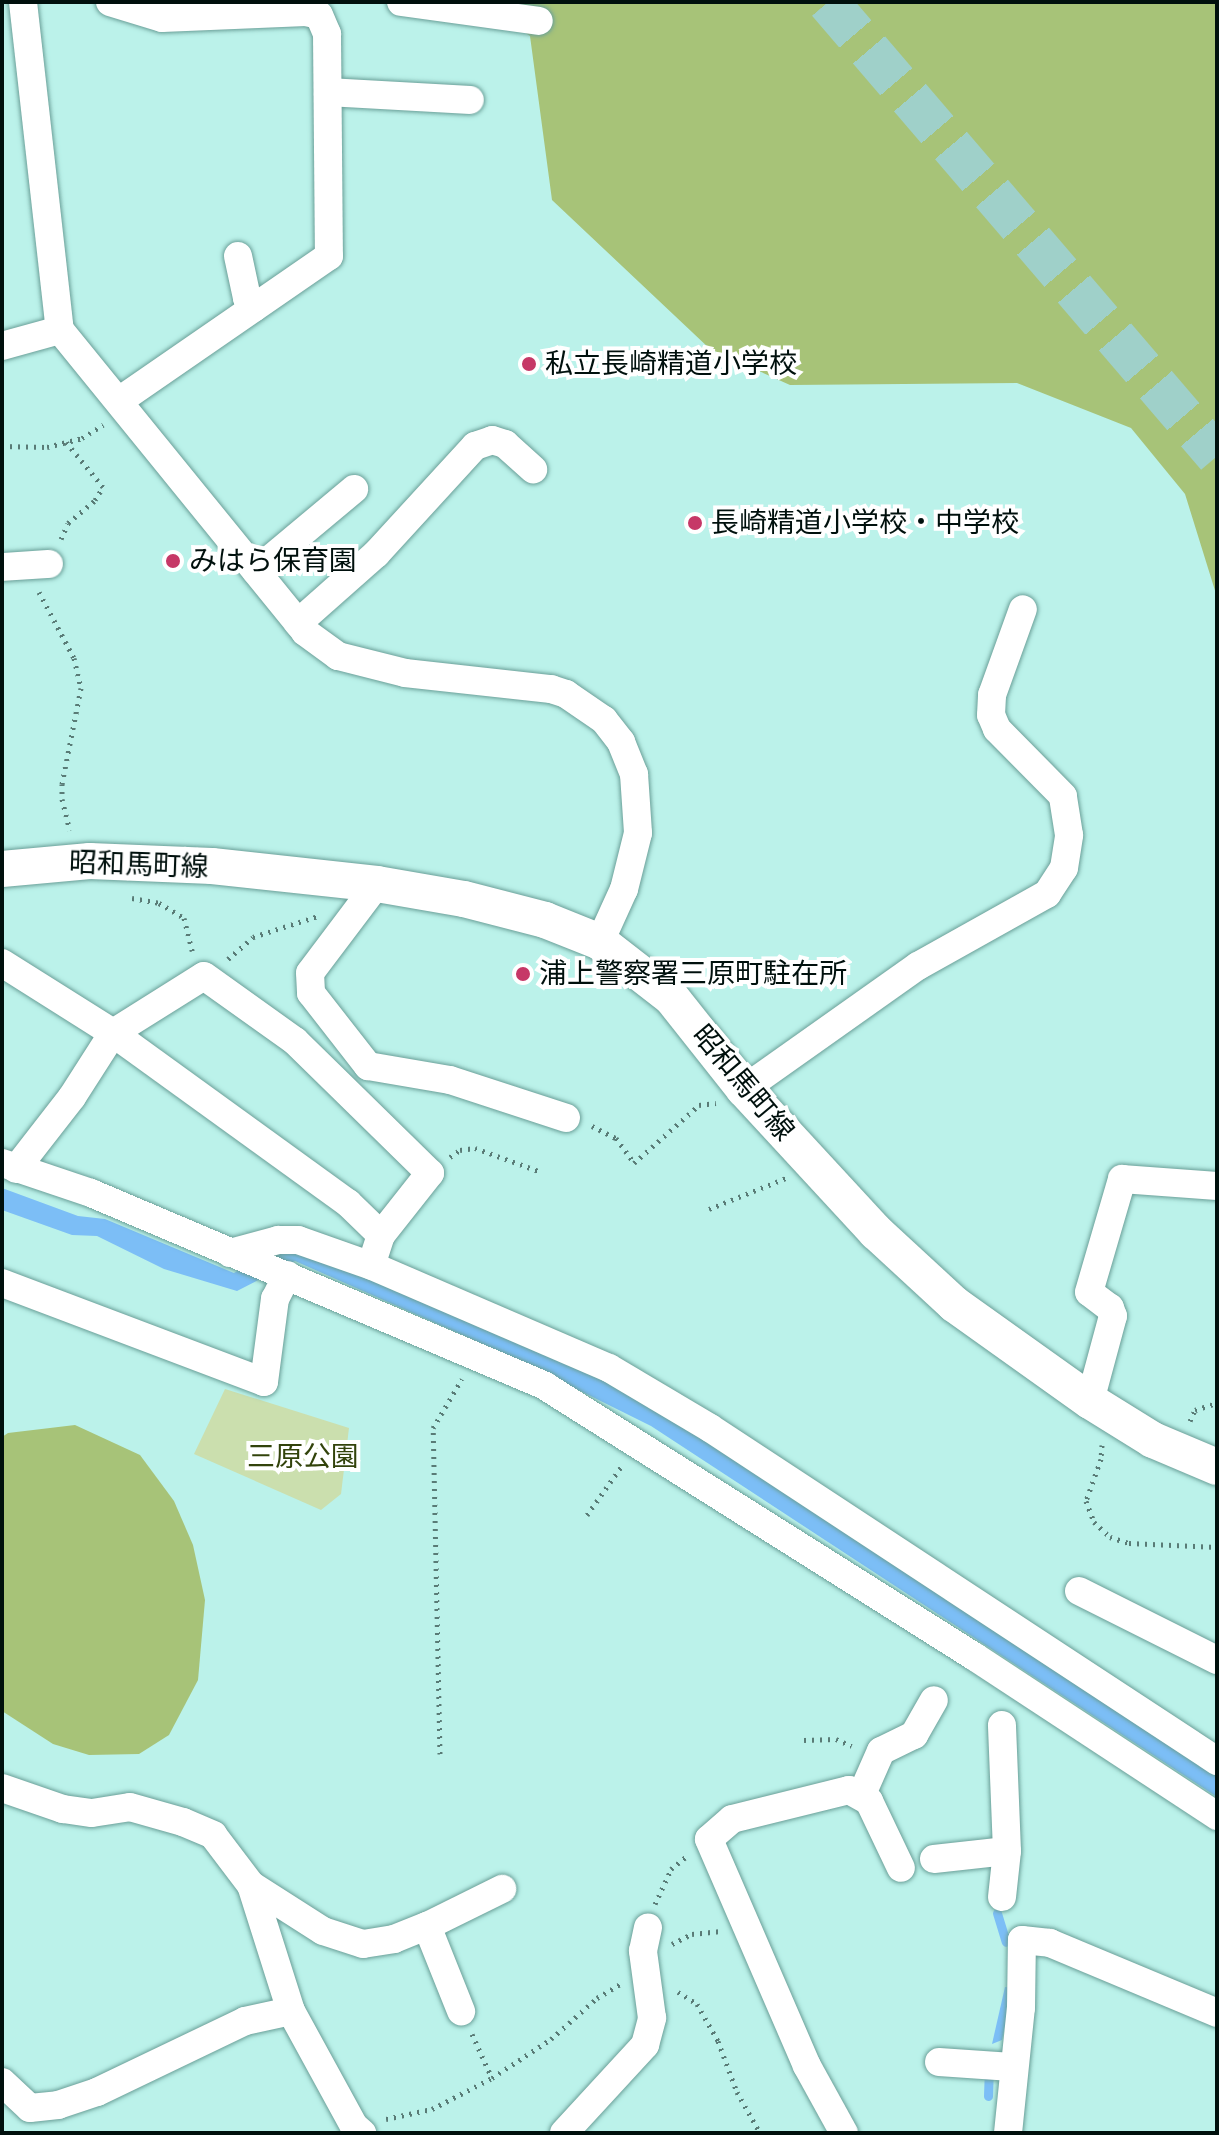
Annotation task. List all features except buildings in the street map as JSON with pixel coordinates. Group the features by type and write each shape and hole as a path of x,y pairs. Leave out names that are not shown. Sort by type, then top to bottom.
{"main road":[{"name":"昭和馬町線","path":"2,869 79,862 212,866 377,884 464,899 545,920 600,942 671,997 747,1092 813,1164 876,1232 954,1304 1090,1401 1153,1440 1217,1467"}],"street":[{"path":"23,2 60,330 298,623 338,656 370,667 551,689 566,694 604,720 621,742 634,774 638,833 624,889 600,942"},
{"path":"110,2 162,18 306,12 327,8 329,256 124,405"},
{"path":"401,2 539,21"},
{"path":"328,92 470,100"},
{"path":"238,256 247,298 254,308"},
{"path":"2,346 60,330"},
{"path":"298,623 376,554 475,446 492,440 505,444 533,469"},
{"path":"256,571 354,489"},
{"path":"2,567 49,564"},
{"path":"747,1092 918,966 1047,894 1064,868 1069,835 1063,796 997,729 991,715 992,695 1023,609"},
{"path":"377,884 310,973 311,993 368,1066 450,1080 574,1122"},
{"path":"2,963 113,1033 348,1203 381,1235"},
{"path":"372,1266 381,1235 430,1173 347,1096 295,1041 204,976 113,1033 72,1097 9,1166 91,1193 545,1386 1014,1682 1217,1816"},
{"path":"1090,1401 1113,1316 1110,1308 1089,1292 1122,1179 1217,1186"},
{"path":"240,1256 278,1240 298,1240 372,1266 609,1368 710,1428 1217,1761"},
{"path":"2,1283 264,1382 275,1299 284,1274"},
{"path":"1079,1591 1217,1660"},
{"path":"1014,1682 1039,1644"},
{"path":"862,1794 881,1751 914,1735 934,1700"},
{"path":"1002,1725 1007,1851 1002,1897"},
{"path":"2,1788 63,1809 92,1813 130,1807 183,1822 213,1835 251,1885 291,2011 358,2129"},
{"path":"844,2133 807,2066 709,1839 732,1819 849,1790 862,1794 869,1801 901,1868"},
{"path":"934,1859 1007,1851"},
{"path":"251,1885 323,1931 363,1944 394,1939 427,1926 502,1889"},
{"path":"427,1926 461,2011"},
{"path":"564,2133 645,2045 652,2018 643,1951 658,1937"},
{"path":"1008,2133 1012,2067 1021,2008 1022,1940 1050,1943 1217,2013"},
{"path":"2,2082 30,2108 58,2105 97,2092 245,2021 291,2011"},
{"path":"939,2062 1012,2067"}],"path":[{"path":"2,446 25,448 82,438 124,405"},
{"path":"66,442 103,487 95,500 68,523 49,564 47,577 34,581 74,658 81,688 62,799 79,862"},
{"path":"129,898 159,903 184,918 197,970 204,976 253,937 326,912 323,900 310,897 305,876"},
{"path":"574,1122 595,1126 616,1138 634,1163 699,1105 739,1106 747,1092"},
{"path":"430,1173 460,1150 475,1148 539,1171"},
{"path":"709,1209 770,1187 813,1164"},
{"path":"440,1754 433,1428 475,1358"},
{"path":"587,1515 605,1484 641,1445"},
{"path":"1099,1466 1086,1501 1094,1522 1110,1537 1129,1543 1217,1547"},
{"path":"804,1740 836,1739 879,1756"},
{"path":"709,1839 671,1869 658,1895 658,1937 708,1930 753,1937"},
{"path":"358,2129 432,2109 492,2078 551,2039 597,1998 623,1981 678,1992 697,2004 718,2041 737,2092 760,2133"},
{"path":"461,2011 492,2078"}],"green space":[{"path":"478,2 1217,2 1217,597 1185,494 1131,428 1017,383 790,385 710,349 552,200 530,36"},
{"name":"三原公園","path":"225,1389 349,1428 341,1494 321,1510 194,1454"},
{"path":"75,1425 140,1455 174,1501 193,1545 205,1600 198,1680 169,1735 139,1754 89,1755 53,1744 2,1711 2,1437 8,1433"}],"water":[{"path":"2,1188 78,1216 105,1219 234,1273 268,1252 289,1245 392,1283 662,1408 1217,1769 1217,1797 651,1426 510,1356 295,1261 237,1291 164,1269 97,1236 72,1235 2,1210"},
{"path":"1005,1987 1013,1988 1002,2040 992,2044"}],"waterway":[{"path":"997,1913 1006,1942"},
{"path":"988,2096 989,2073"}],"tunnel":[{"path":"828,2 1217,456"}],"place":[{"name":"私立長崎精道小学校","path":"529,364"},
{"name":"長崎精道小学校・中学校","path":"695,523"},
{"name":"みはら保育園","path":"173,561"},
{"name":"浦上警察署三原町駐在所","path":"523,974"}]}
